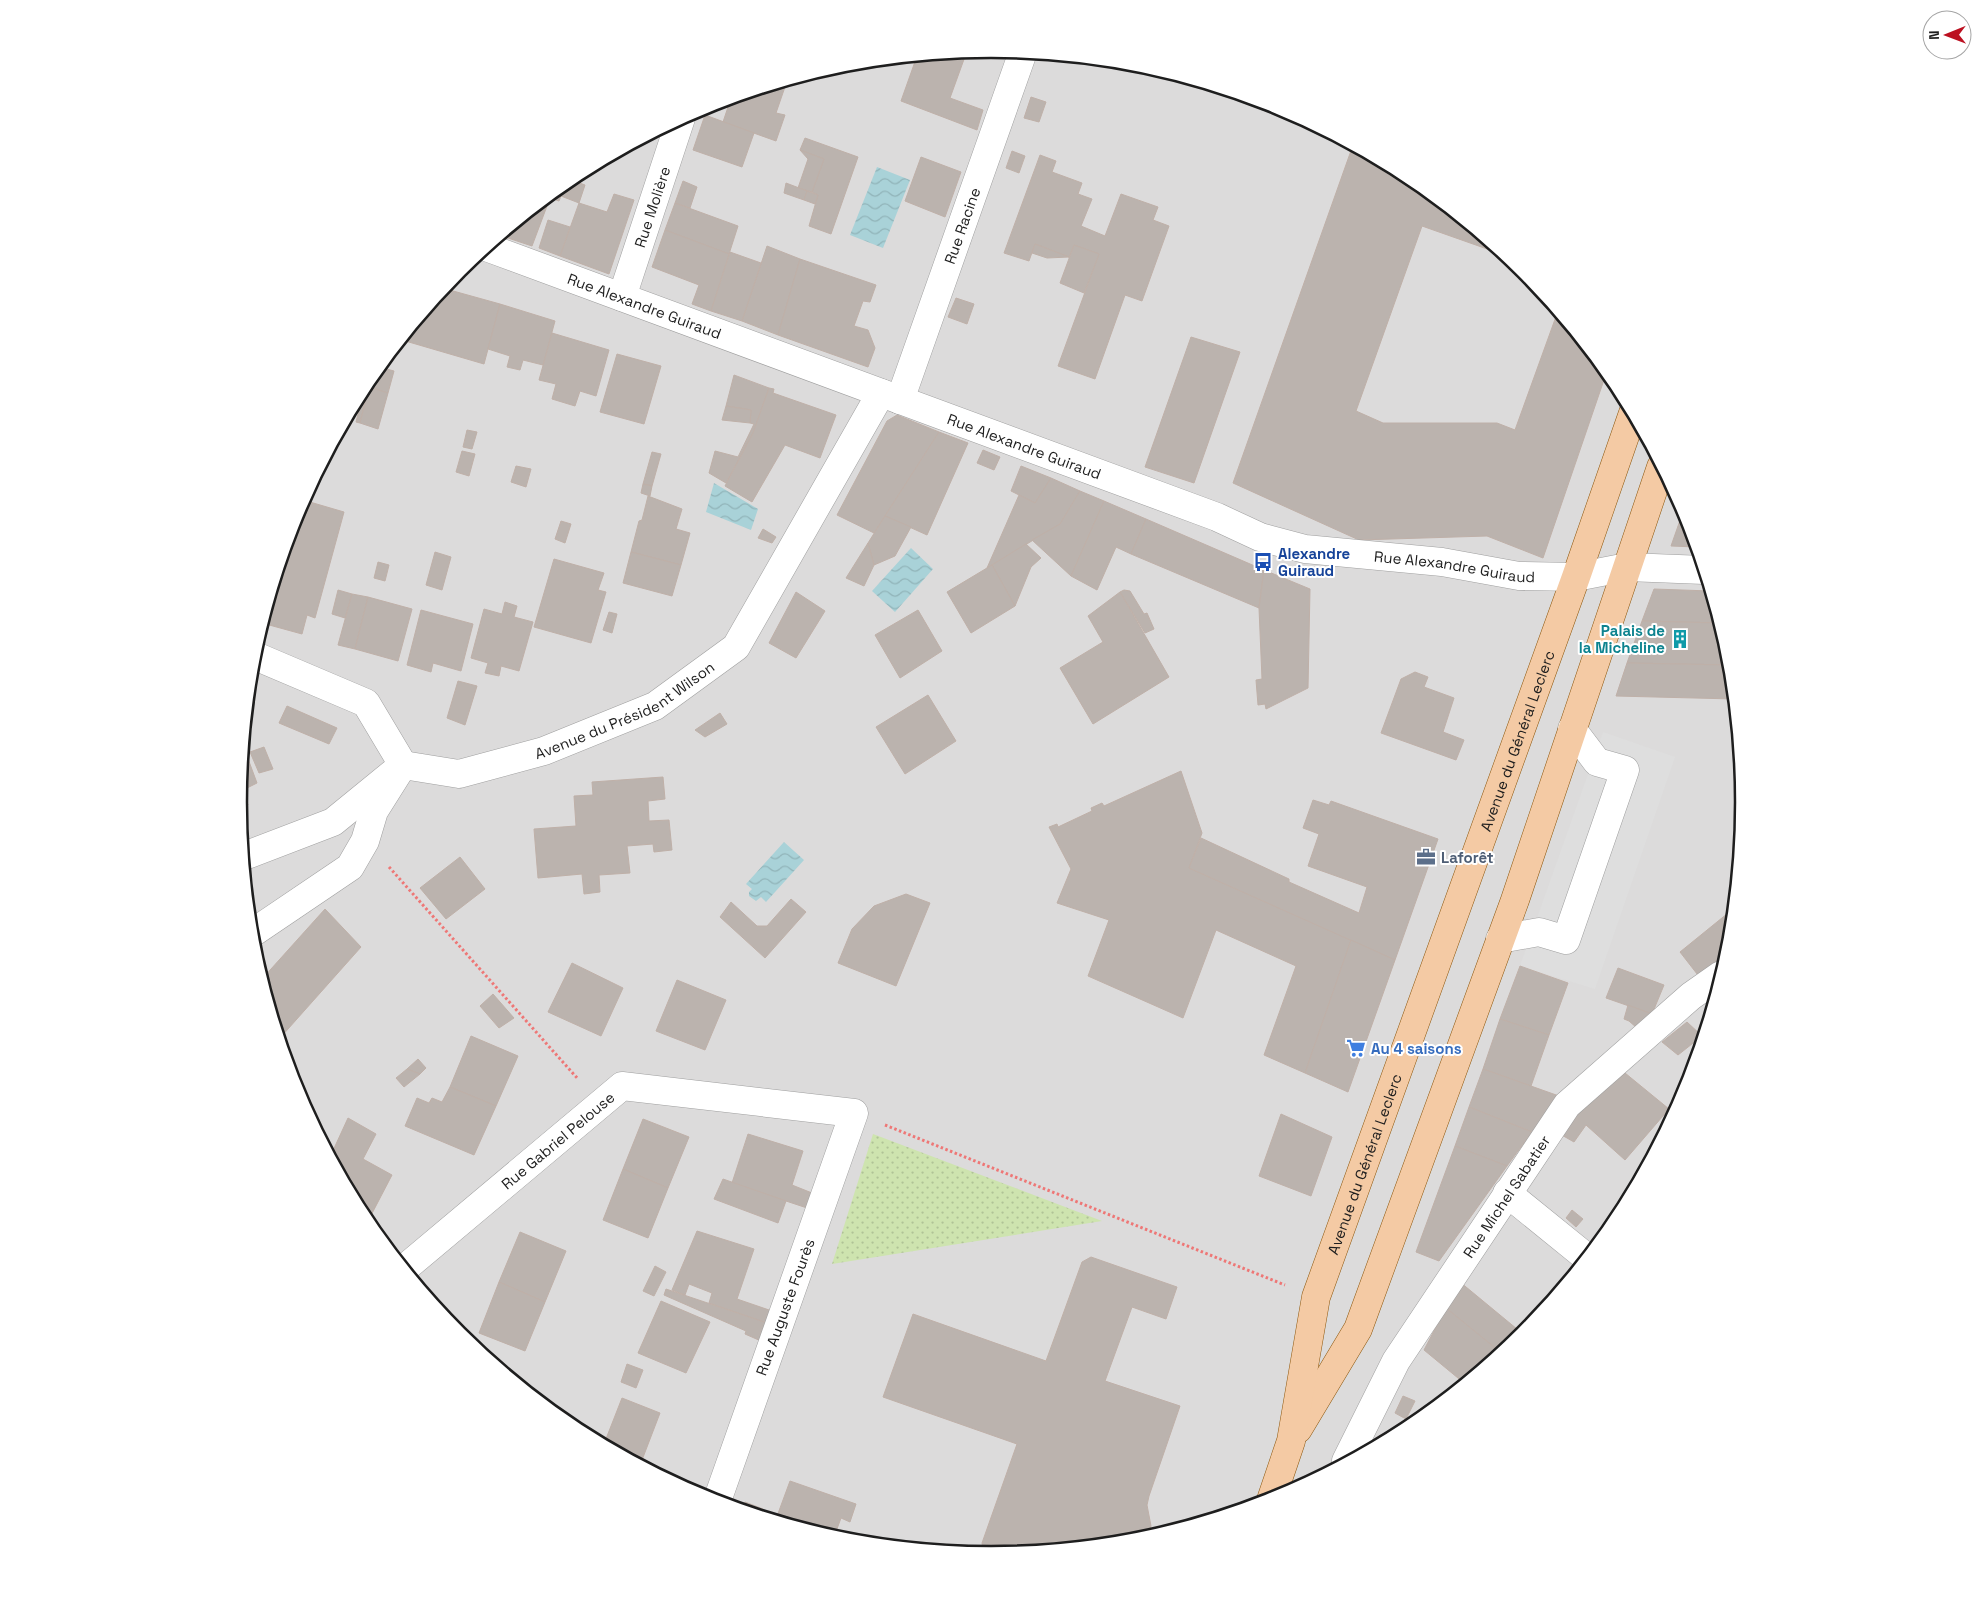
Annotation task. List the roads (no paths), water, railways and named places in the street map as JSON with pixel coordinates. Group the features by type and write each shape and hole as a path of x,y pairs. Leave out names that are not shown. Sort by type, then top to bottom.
{"main road":[{"name":"Avenue du Général Leclerc","path":"1275,1490 1291,1441 1316,1297 1576,577 1630,422"},
{"name":"Avenue du Général Leclerc","path":"1291,1441 1358,1329 1500,939 1659,475"}],"street":[{"name":"Rue Racine","path":"891,397 1020,59"},
{"name":"Rue Molière","path":"622,297 678,127"},
{"name":"Rue Alexandre Guiraud","path":"492,249 1217,517 1260,537 1305,549 1442,562 1518,576 1576,577 1627,567 1698,570"},
{"name":"Avenue du Président Wilson","path":"403,764 459,774 544,752 655,706 736,647 891,397"},
{"path":"261,658 366,703 403,764"},
{"path":"1500,939 1538,932 1566,940 1625,770 1597,762 1572,729"},
{"path":"258,929 350,867 365,841 374,812 403,764"},
{"path":"249,854 333,822 403,764"},
{"name":"Rue Michel Sabatier","path":"1350,1453 1396,1361 1567,1106 1701,1004 1711,989"},
{"name":"Rue Gabriel Pelouse","path":"409,1264 622,1086 854,1113"},
{"name":"Rue Auguste Fourès","path":"719,1494 854,1113"},
{"path":"1507,1193 1581,1253"}],"water":[{"path":"877,167 910,180 883,248 850,235"},
{"path":"714,483 758,509 751,530 706,512"},
{"path":"911,548 933,569 895,612 872,591"},
{"path":"784,842 804,860 766,902 761,897 756,901 749,896 749,892 752,889 746,884"}],"place":[{"name":"Alexandre Guiraud","path":"1263,562"},
{"name":"Palais de la Micheline","path":"1680,639"},
{"name":"Laforêt","path":"1426,857"},
{"name":"Au 4 saisons","path":"1356,1048"}]}
